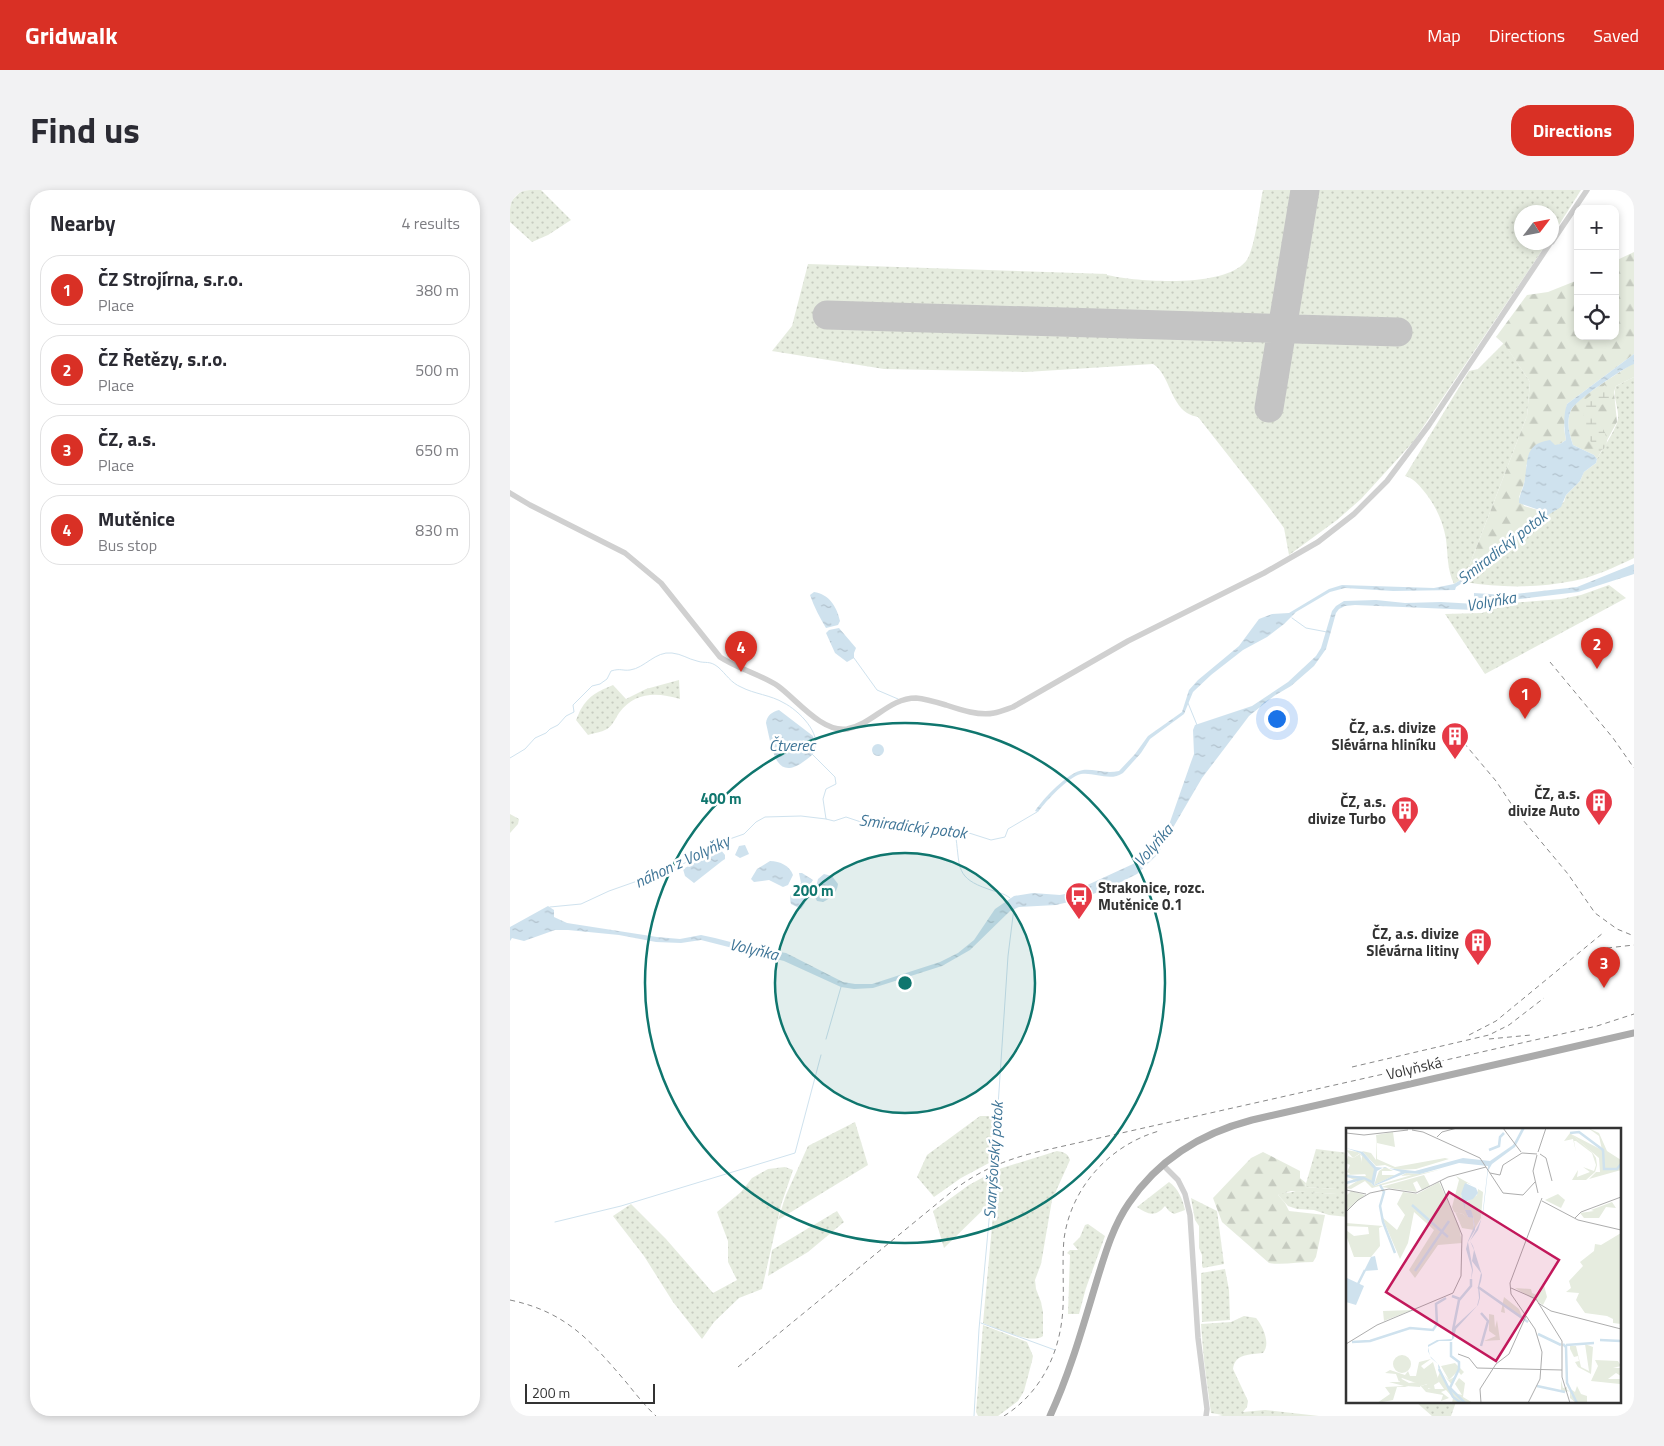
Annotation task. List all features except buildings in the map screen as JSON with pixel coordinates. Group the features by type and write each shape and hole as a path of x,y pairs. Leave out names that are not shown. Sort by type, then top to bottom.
{"main road":[{"name":"Volyňská","path":"1050,1416 1068,1372 1112,1236 1128,1203 1163,1165 1177,1153 1202,1138 1252,1120 1634,1033"}],"street":[{"path":"1559,230 1587,190"},
{"path":"510,493 625,553 638,562 672,595 720,657 731,664 772,682 825,724 845,729 860,725 892,704 911,698 928,700 978,713 994,713 1012,707 1120,646 1264,573 1318,542 1354,514 1387,481 1429,425 1546,250"},
{"path":"1163,1165 1178,1180 1185,1194 1190,1216 1198,1338 1207,1409 1206,1416"}],"green space":[{"path":"522,190 541,190 571,220 548,235 532,242 510,222 510,202"},
{"path":"1263,190 1581,190 1559,225 1559,205 1514,205 1514,250 1542,250 1413,442 1361,499 1337,520 1289,555 1284,528 1198,417 1188,414 1181,408 1163,374 1153,364 1026,372 884,369 772,351 792,326 808,264 1107,274 1139,280 1182,281 1223,275 1238,268 1248,258 1255,234"},
{"path":"1634,252 1634,354 1567,404 1564,428 1566,440 1526,465 1526,477 1519,497 1524,506 1545,512 1465,577 1527,416 1530,382 1505,345 1496,337 1527,295 1548,292 1574,282 1574,340 1619,340 1619,259"},
{"path":"1504,343 1530,382 1527,416 1465,577 1454,584 1449,567 1445,532 1438,513 1419,486 1405,476 1469,371 1478,369"},
{"path":"1634,364 1634,377 1616,386 1614,392 1617,422 1597,459 1594,455 1573,445 1569,428 1571,410 1581,399"},
{"path":"1634,377 1634,558 1581,579 1546,585 1492,585 1465,582 1564,502 1566,495 1580,481 1584,472 1596,463 1615,428 1618,419 1616,386"},
{"path":"1605,385 1611,395 1609,402 1590,409 1607,439 1604,449 1597,452 1582,427 1584,414 1579,404"},
{"path":"1609,585 1626,598 1485,674 1445,614 1482,613 1511,603 1561,599 1581,595"},
{"path":"679,680 680,699 663,695 639,697 625,706 611,726 603,731 588,735 576,720 580,710 591,697 613,685 626,699 646,689"},
{"path":"510,814 519,819 518,824 510,833"},
{"path":"980,1116 996,1116 993,1147 989,1163 961,1178 934,1197 917,1177 927,1155"},
{"path":"855,1122 868,1165 778,1220 786,1195 808,1146"},
{"path":"1316,1149 1346,1153 1346,1217 1329,1215 1314,1210 1297,1209 1288,1206 1278,1195 1296,1191 1336,1194 1336,1189 1305,1187"},
{"path":"1057,1151 1067,1154 1070,1160 1052,1200 1041,1264 1035,1280 1043,1312 1043,1336 1038,1338 1023,1337 983,1323 997,1173 999,1169"},
{"path":"1263,1152 1300,1171 1300,1178 1306,1183 1305,1187 1336,1189 1338,1192 1336,1194 1291,1191 1278,1195 1289,1211 1325,1215 1316,1257 1313,1262 1269,1263 1222,1222 1213,1198 1251,1158"},
{"path":"785,1167 793,1170 781,1205 762,1289 739,1298 714,1322 702,1339 673,1302 644,1256 613,1216 631,1204 666,1239 713,1293 737,1280 728,1262 728,1241 717,1212 741,1192 752,1178 768,1169"},
{"path":"991,1173 991,1191 986,1200 990,1203 944,1248 933,1211 969,1185"},
{"path":"1169,1182 1180,1194 1185,1210 1174,1214 1165,1206 1162,1210 1152,1214 1137,1207"},
{"path":"1191,1198 1217,1211 1224,1264 1203,1268 1202,1266 1202,1255 1199,1248 1199,1226 1195,1220"},
{"path":"837,1211 844,1222 808,1252 768,1276 772,1250"},
{"path":"1088,1224 1105,1236 1086,1288 1079,1314 1068,1314 1070,1255 1067,1253 1070,1250 1078,1250 1073,1244 1080,1237 1085,1225"},
{"path":"1225,1269 1229,1290 1230,1320 1202,1322 1201,1273"},
{"path":"1244,1316 1256,1318 1263,1330 1266,1345 1263,1353 1240,1357 1234,1364 1233,1369 1248,1401 1247,1407 1243,1412 1265,1410 1319,1416 1218,1416 1223,1415 1211,1413 1201,1324 1231,1322"},
{"path":"983,1325 1027,1342 1033,1356 1024,1391 1018,1401 998,1416 978,1416 976,1412"},
{"path":"1418,1404 1455,1404 1451,1416 1432,1416"}],"water":[{"path":"1634,354 1634,364 1600,385 1571,410 1569,428 1573,445 1594,455 1597,459 1596,463 1584,472 1580,481 1566,495 1561,507 1540,520 1479,572 1456,587 1455,590 1393,591 1345,588 1330,592 1296,612 1267,637 1243,650 1211,675 1193,692 1184,714 1150,739 1141,753 1123,773 1113,777 1086,774 1076,776 1058,790 1038,812 1035,811 1056,787 1077,772 1083,770 1119,771 1148,736 1182,712 1189,690 1198,680 1239,646 1259,619 1272,614 1289,613 1329,589 1342,585 1434,588 1454,584 1474,572 1545,512 1519,503 1528,456 1531,450 1541,442 1550,440 1555,445 1566,440 1564,422 1567,404"},
{"name":"Volyňka","path":"1634,564 1634,574 1578,592 1496,602 1474,610 1355,605 1339,609 1336,613 1326,649 1314,666 1291,686 1274,696 1249,716 1202,778 1157,855 1137,874 1109,888 1077,900 1056,905 1019,907 1010,911 970,950 942,966 873,988 854,989 841,987 784,961 701,940 681,943 656,942 619,935 555,930 524,941 512,938 510,941 510,927 548,906 554,910 554,917 567,923 657,937 680,939 701,935 750,947 786,953 843,982 855,984 872,984 940,962 958,953 974,940 995,909 1014,896 1033,893 1060,895 1070,893 1133,864 1145,855 1170,822 1194,754 1193,730 1195,725 1252,706 1288,682 1316,656 1321,648 1332,611 1344,601 1376,600 1405,603 1441,602 1476,604 1490,598 1474,598 1474,593 1506,595 1577,587"},
{"path":"814,592 824,595 832,602 839,616 840,621 838,625 826,628 810,595"},
{"path":"839,628 856,648 854,658 847,662 835,653 826,633 829,630"},
{"name":"Čtverec","path":"779,710 813,736 815,744 813,754 801,764 791,768 784,767 774,755 766,723 770,714"},
{"path":"876,744 880,744 884,750 880,756 876,756 872,752 872,748"},
{"path":"745,845 749,854 740,858 735,855 739,846"},
{"path":"720,849 725,855 725,859 694,883 685,876 683,869"},
{"path":"770,861 781,863 790,869 793,875 788,885 783,887 769,880 754,882 751,879 757,869"},
{"path":"799,873 813,880 807,890 805,903 801,909 791,904 790,900 792,892 801,883"},
{"path":"824,874 832,876 838,884 833,895 823,902 817,901 814,895 818,879"}],"waterway":[{"path":"1292,618 1306,628 1327,632"},
{"name":"Smiradický potok","path":"510,758 525,749 535,738 546,733 558,725 566,716 574,712 573,705 592,686 600,684 607,679 611,671 635,669 666,653 682,655 700,662 712,664 718,667 737,685 774,698 790,706 808,723 812,730 816,744 814,751"},
{"path":"854,658 877,690 898,699"},
{"path":"1188,703 1197,725"},
{"name":"Smiradický potok","path":"812,754 835,777 836,784 826,789 823,799 826,819 834,821 846,817 867,824 921,824 938,831 966,832 991,840 1005,837 1008,829 1037,812"},
{"name":"náhon z Volyňky","path":"550,907 581,904 609,891 677,867 721,842 744,834 756,822 765,817 801,816 826,819"},
{"path":"954,834 959,864 965,876 978,885 1010,898"},
{"name":"Svaryšovský potok","path":"974,1416 979,1329 994,1166 1008,956 1014,908"},
{"path":"826,1039 841,987"},
{"path":"555,1222 621,1206 795,1153 821,1055"},
{"path":"981,1323 1055,1350"}],"runway":[{"path":"1269,408 1305,190"},
{"path":"827,315 1398,332"}],"railway":[{"path":"1550,662 1613,738 1634,768"},
{"path":"1458,736 1496,781 1518,814 1568,874 1595,913 1617,929 1634,936"},
{"path":"1469,1035 1496,1021 1603,933"},
{"path":"1607,948 1634,945"},
{"path":"1352,1067 1489,1035 1509,1025 1544,998"},
{"path":"738,1367 950,1193 980,1173 1002,1163 1037,1152 1597,1026 1634,1014"},
{"path":"1489,1039 1531,1035"},
{"path":"1004,1416 1029,1395 1039,1383 1047,1369 1058,1339 1063,1307 1064,1239 1068,1220 1075,1202 1084,1186 1109,1158 1124,1146 1159,1131"},
{"path":"510,1300 547,1312 576,1330 601,1353 656,1416"}],"place":[{"name":"ČZ Řetězy, s.r.o.","path":"1597,669"},
{"name":"Mutěnice","path":"741,672"},
{"name":"ČZ Strojírna, s.r.o.","path":"1525,719"},
{"name":"ČZ, a.s. divize Slévárna hliníku","path":"1455,760"},
{"name":"ČZ, a.s. divize Auto","path":"1599,826"},
{"name":"ČZ, a.s. divize Turbo","path":"1405,834"},
{"name":"Strakonice, rozc. Mutěnice 0.1","path":"1079,920"},
{"name":"ČZ, a.s. divize Slévárna litiny","path":"1478,966"},
{"name":"ČZ, a.s.","path":"1604,988"}]}
